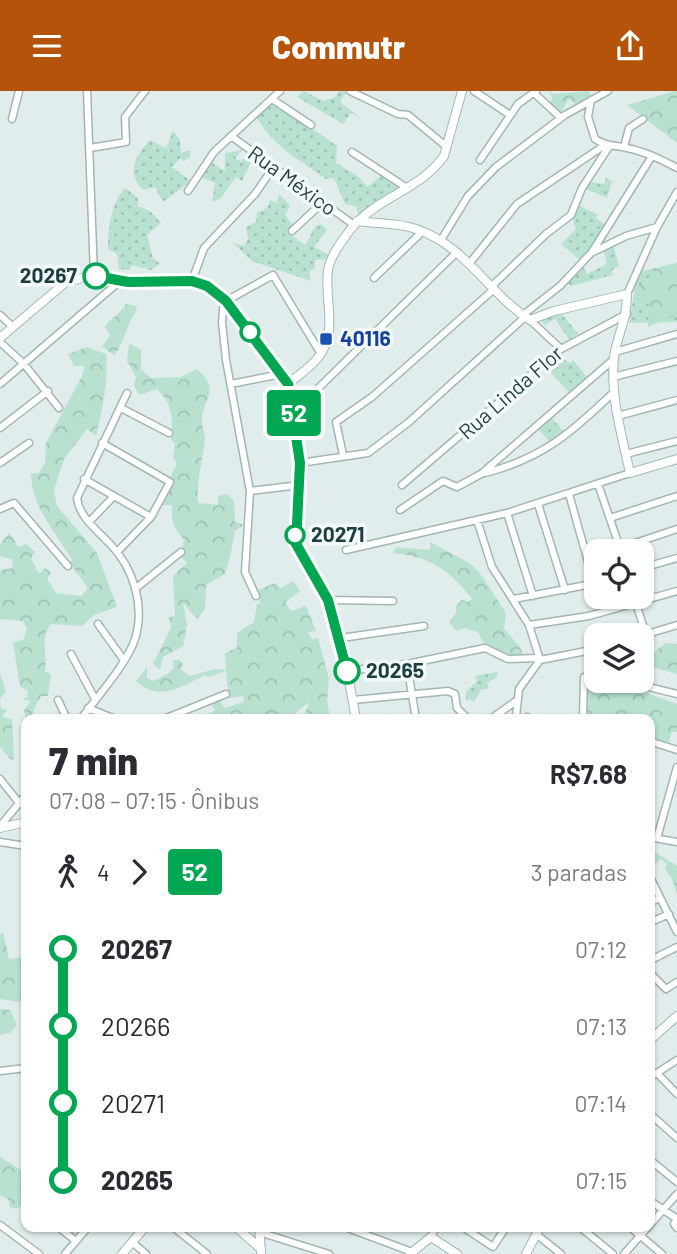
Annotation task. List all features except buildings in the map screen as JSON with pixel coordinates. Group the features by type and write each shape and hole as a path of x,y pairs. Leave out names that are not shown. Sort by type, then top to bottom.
{"main road":[{"path":"288,384 321,354 330,321 328,268 355,223 433,171 447,146 462,91"},
{"path":"355,223 395,224 423,231 441,240 526,317 627,294 627,314 614,356 613,377 630,473 677,459"},
{"path":"0,340 69,280 94,275 120,281 192,281 207,286 225,299 288,384 300,463 300,485 294,525 296,544 328,600 341,638 355,714"},
{"path":"0,840 2,827 21,823"},
{"path":"655,1036 677,1016"},
{"path":"122,1254 141,1232"},
{"path":"241,1232 260,1252"},
{"path":"259,1232 260,1252"},
{"path":"526,1254 537,1232"},
{"path":"411,1253 431,1237 457,1254"}],"street":[{"path":"12,118 19,91"},
{"path":"87,91 94,275"},
{"path":"90,148 126,142 125,117 145,91"},
{"path":"187,191 214,152 280,91"},
{"path":"350,91 408,115 447,146"},
{"path":"474,91 510,115"},
{"path":"441,240 468,197 496,167 561,118 608,91"},
{"path":"480,160 510,115 535,92 561,118"},
{"path":"271,99 310,125"},
{"path":"591,100 588,117 591,134 608,145 652,156 677,168"},
{"path":"624,147 629,128 643,119"},
{"name":"Rua México","path":"231,136 322,203 355,223"},
{"path":"469,264 517,204 608,145"},
{"path":"343,455 336,422 372,397 492,288 546,234 571,215 578,197 608,145"},
{"path":"352,152 407,188"},
{"path":"300,463 343,455 363,455 380,445 526,317 592,252 652,156"},
{"path":"192,281 198,258 255,194 273,167"},
{"path":"627,294 657,227 677,192"},
{"path":"292,231 322,203"},
{"path":"592,252 626,236 657,227"},
{"path":"374,278 423,231"},
{"path":"294,412 457,252"},
{"path":"256,596 244,567 250,491 223,330 225,299 273,275 321,354"},
{"path":"0,384 120,281"},
{"name":"Rua Linda Flor","path":"402,485 561,349 627,314"},
{"path":"0,315 13,327"},
{"path":"526,317 561,349"},
{"path":"400,510 443,481 458,487 481,474 614,356 677,334"},
{"path":"0,340 48,391 59,408"},
{"path":"613,377 677,361"},
{"path":"231,384 281,373"},
{"path":"0,428 48,391"},
{"path":"481,474 528,460 547,450 614,392"},
{"path":"84,714 135,639 139,611 135,589 117,552 89,522 77,504 84,479 127,393"},
{"path":"618,416 677,400"},
{"path":"121,408 169,433"},
{"path":"626,454 677,441"},
{"path":"0,463 29,443"},
{"path":"102,443 166,478 169,486 151,517 117,552"},
{"path":"346,550 538,505 630,473"},
{"path":"84,479 151,517"},
{"path":"598,484 617,539"},
{"path":"250,491 300,485"},
{"path":"569,494 584,543"},
{"path":"0,495 6,505 68,566"},
{"path":"89,522 114,496"},
{"path":"610,518 677,496"},
{"path":"538,505 565,590"},
{"path":"507,513 533,596"},
{"path":"477,520 492,567 529,625 539,659 520,689 516,714"},
{"path":"648,539 677,529"},
{"path":"135,589 181,552"},
{"path":"654,565 677,558"},
{"path":"514,599 584,586"},
{"path":"654,596 677,591"},
{"path":"328,600 393,601"},
{"path":"529,625 559,623 605,609"},
{"path":"98,624 123,659"},
{"path":"654,632 677,625"},
{"path":"341,638 424,626"},
{"path":"347,671 485,648 508,659 539,659 584,651"},
{"path":"71,654 95,699"},
{"path":"407,663 415,714"},
{"path":"583,714 584,677"},
{"path":"654,688 677,694"},
{"path":"353,700 448,691 455,694 460,714"},
{"path":"176,714 226,694"},
{"path":"58,700 65,714"},
{"path":"498,714 516,701"},
{"path":"89,708 103,714"},
{"path":"655,743 677,750"},
{"path":"677,767 657,838 677,842"},
{"path":"0,779 20,804 2,827"},
{"path":"0,840 21,845"},
{"path":"655,888 677,932"},
{"path":"655,900 660,898"},
{"path":"655,920 669,913"},
{"path":"655,958 677,947"},
{"path":"655,978 666,989 677,982"},
{"path":"677,1061 657,1073 677,1094"},
{"path":"0,1071 21,1069"},
{"path":"655,1118 677,1138"},
{"path":"655,1164 677,1182"},
{"path":"655,1220 677,1194"},
{"path":"655,1205 677,1219 674,1224 677,1228"},
{"path":"0,1225 39,1254"},
{"path":"64,1232 76,1241"},
{"path":"65,1254 84,1232"},
{"path":"179,1232 207,1254"},
{"path":"267,1232 329,1254"},
{"path":"358,1232 411,1253"},
{"path":"431,1237 434,1232"},
{"path":"476,1232 493,1247 503,1232"},
{"path":"540,1232 561,1254"},
{"path":"586,1232 613,1254"},
{"path":"636,1232 662,1254"},
{"path":"624,1254 643,1232"},
{"path":"132,1242 146,1254"}],"green space":[{"path":"303,91 324,101 335,97 339,91 347,91 340,102 362,119 351,113 343,124 297,97"},
{"path":"548,91 553,94 589,91 592,98 578,106 569,99 559,116 550,108 552,97"},
{"path":"677,91 677,143 627,105"},
{"path":"272,100 337,146 336,163 359,177 367,187 382,175 400,187 358,214 356,206 345,204 334,178 326,179 297,159 263,127 256,116"},
{"path":"173,131 180,140 181,153 190,150 190,157 184,161 180,158 172,167 191,181 163,202 155,187 143,190 135,176 134,164 150,140 166,148"},
{"path":"242,150 235,158 241,162 245,157 251,162 242,181 236,177 221,198 212,202 215,183 197,172 211,162 225,171 225,153"},
{"path":"606,178 612,181 607,198 584,188 589,182 604,184"},
{"path":"125,188 138,198 138,206 150,211 161,223 147,235 153,258 160,264 151,270 132,265 129,270 119,269 117,254 108,249 111,217 116,201"},
{"path":"279,194 290,205 285,215 293,225 291,235 305,245 315,227 321,224 327,230 314,247 329,255 325,259 315,260 315,268 309,271 311,281 252,261 233,243 244,246 248,239 246,227 256,222 257,213 267,208 270,200 277,203"},
{"path":"576,204 598,215 596,218 605,225 594,249 579,259 561,244 576,229 573,220"},
{"path":"613,243 619,266 612,270 612,275 571,286 566,282 583,267 587,274 607,264 603,248"},
{"path":"677,263 677,322 629,323 638,272"},
{"path":"677,263 677,315 648,327 649,304 637,303 638,286 654,279 654,270"},
{"path":"126,304 136,306 137,310 115,355 102,347 110,335 105,327"},
{"path":"562,314 578,334 569,340 555,319 545,325 539,318"},
{"path":"129,343 141,350 141,369 151,378 181,377 197,369 205,377 210,390 203,414 205,438 198,503 218,505 218,496 227,494 234,501 235,522 244,525 234,532 225,574 206,585 205,609 197,619 183,603 187,625 183,646 163,657 160,670 153,664 171,628 169,617 175,616 173,576 187,563 180,556 184,540 174,523 172,505 163,505 177,463 173,457 175,444 171,439 171,412 157,389 139,395 134,386 136,377 127,361"},
{"path":"87,347 106,354 106,386 96,436 87,429 64,459 54,490 57,506 97,553 117,607 94,615 82,626 51,624 45,635 45,672 51,674 48,696 41,696 33,711 34,714 25,714 24,710 31,701 22,699 28,697 27,690 20,687 13,642 23,640 27,629 23,621 0,619 0,570 13,568 12,559 0,556 0,545 9,533 19,547 26,544 35,552 31,558 39,574 45,568 51,573 47,579 56,593 81,596 88,588 69,562 72,560 40,509 32,486 31,474 39,473 45,462 46,443 85,366 74,366 68,354"},
{"path":"561,357 570,363 573,360 588,378 570,393 549,371 549,365"},
{"path":"552,418 564,432 551,443 537,428"},
{"path":"430,542 471,564 482,576 506,613 504,629 520,647 523,656 501,654 485,646 478,632 465,628 457,631 449,623 456,613 456,606 462,600 468,602 472,599 464,589 438,567 418,558 393,553 396,547 430,550"},
{"path":"293,581 300,591 285,602 291,611 306,606 316,631 308,632 312,639 318,638 329,679 327,700 329,714 305,714 309,702 294,714 209,714 215,710 209,702 218,699 225,708 243,702 244,696 229,698 226,671 208,677 205,675 179,688 162,692 145,688 136,681 147,667 147,678 153,681 169,673 174,667 172,660 180,660 183,665 180,669 190,676 215,669 226,670 225,653 237,648 237,633 254,622 257,604 261,605 256,591 275,583 281,588"},
{"path":"665,643 677,644 677,674 654,668 654,653"},
{"path":"497,672 497,677 487,683 489,688 481,690 474,702 470,699 466,701 466,692 477,681 475,676"},
{"path":"0,673 6,691 0,699"},
{"path":"585,693 647,693 677,704 677,732 672,732 668,744 655,741 655,714 585,714"},
{"path":"0,699 1,708 7,710 2,717 12,719 14,760 0,747"},
{"path":"655,852 677,866 677,895 672,879 665,869 667,864 661,859 656,863"},
{"path":"3,932 9,959 21,958 21,1002 0,999 0,935"},
{"path":"0,1009 10,1010 17,1025 10,1033 0,1035"},
{"path":"0,1157 21,1170 21,1206 16,1209 10,1207 8,1199 0,1195"}],"bus line":[{"name":"52","path":"96,276 128,282 203,283 226,301 288,384 300,463 300,485 294,525 296,544 328,600 341,638 347,671"}],"place":[{"name":"20267","path":"96,276"},
{"name":"40116","path":"326,339"},
{"name":"20271","path":"295,535"},
{"name":"20265","path":"347,671"}]}
